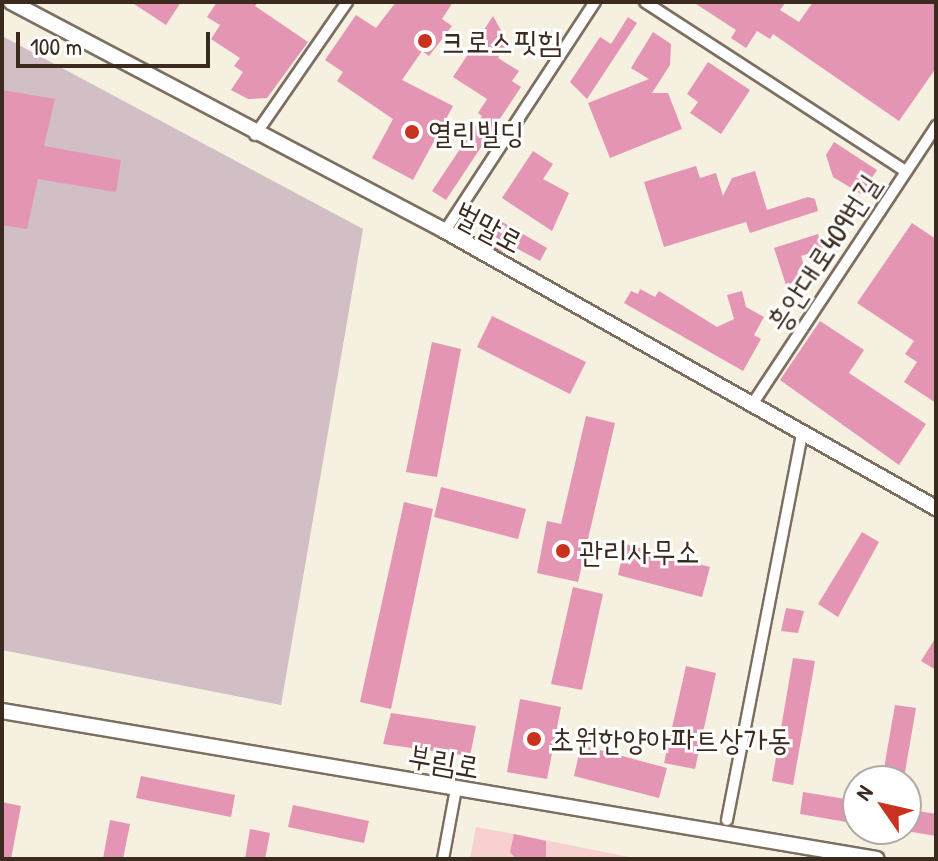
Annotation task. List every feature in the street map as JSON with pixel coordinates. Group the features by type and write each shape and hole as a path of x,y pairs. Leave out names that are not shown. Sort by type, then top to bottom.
{"street":[{"name":"벌말로","path":"11,2 255,135 445,231 936,508"},
{"path":"255,135 347,2"},
{"path":"445,231 595,2"},
{"path":"645,2 905,171"},
{"name":"흥안대로409번길","path":"751,406 936,126"},
{"path":"727,820 802,434"},
{"name":"부림로","path":"2,711 877,859"},
{"path":"443,859 456,789"}],"shaded area":[{"path":"2,36 363,229 281,705 2,650"},
{"path":"476,827 514,834 639,859 470,859"}],"building":[{"path":"131,2 181,2 166,25"},
{"path":"217,2 258,2 255,6 308,42 267,98 248,99 231,90 243,72 234,66 240,58 211,39 220,25 207,17"},
{"path":"396,2 453,2 442,19 452,26 429,56 422,51 402,80 453,106 413,180 372,158 393,119 337,81 343,72 325,60 356,15 376,28"},
{"path":"693,2 786,2 780,10 799,22 813,2 936,2 936,68 899,121 773,34 770,39 757,31 746,48 731,38 736,30"},
{"path":"493,16 508,43 498,58 519,71 512,81 521,87 446,200 432,191 482,116 478,113 487,99 453,77"},
{"path":"628,17 637,23 587,99 570,82 600,37 611,44"},
{"path":"653,32 671,44 670,65 652,93 668,93 682,129 610,158 588,103 649,79 631,68"},
{"path":"708,62 750,90 721,134 690,113 698,102 687,94"},
{"path":"2,90 55,99 44,146 121,160 116,192 38,179 27,229 2,225"},
{"path":"834,142 877,170 861,194 833,177 826,155"},
{"path":"533,151 553,164 543,179 569,193 552,231 502,198"},
{"path":"696,166 700,178 716,173 723,196 732,178 755,171 767,210 808,197 815,199 818,211 750,233 746,222 664,247 644,182"},
{"path":"492,216 547,248 540,261 507,243 502,252 486,243 483,231"},
{"path":"912,223 936,239 936,403 904,382 917,362 905,354 914,341 857,303"},
{"path":"818,234 823,249 801,256 806,272 799,281 786,285 774,248"},
{"path":"640,289 655,297 659,291 717,327 734,319 727,295 742,291 746,307 764,317 754,335 761,339 743,371 624,303 631,291 638,294"},
{"path":"492,316 586,362 570,394 477,347"},
{"path":"820,321 864,350 849,373 926,424 899,465 780,380"},
{"path":"432,342 461,349 437,477 406,472"},
{"path":"586,416 615,423 578,582 537,573 547,521 561,524"},
{"path":"441,487 526,509 518,539 434,517"},
{"path":"404,502 433,509 391,709 360,702"},
{"path":"862,532 879,542 838,617 818,604"},
{"path":"625,544 710,567 702,597 618,575"},
{"path":"573,587 603,594 582,690 551,684"},
{"path":"786,608 804,611 798,633 781,631"},
{"path":"936,637 936,670 921,661"},
{"path":"793,658 815,661 793,785 772,781"},
{"path":"686,666 716,673 695,769 664,763"},
{"name":"초원한양아파트상가동","path":"520,699 561,707 547,779 507,772"},
{"path":"895,705 916,708 906,765 885,765"},
{"path":"391,713 476,726 470,756 383,744"},
{"path":"581,745 667,768 659,798 574,776"},
{"path":"141,776 235,795 231,817 136,798"},
{"path":"803,792 842,798 842,821 800,814"},
{"path":"2,802 21,806 11,859 2,859"},
{"path":"293,805 369,821 364,843 288,827"},
{"path":"922,812 936,814 936,836 922,834"},
{"path":"110,820 130,824 123,859 103,859"},
{"path":"250,829 270,833 265,859 245,859"},
{"path":"514,834 546,841 546,859 516,859 510,852"}],"place":[{"name":"크로스핏힘","path":"425,41"},
{"name":"열린빌딩","path":"412,132"},
{"name":"관리사무소","path":"563,551"},
{"name":"초원한양아파트상가동","path":"534,739"}]}
